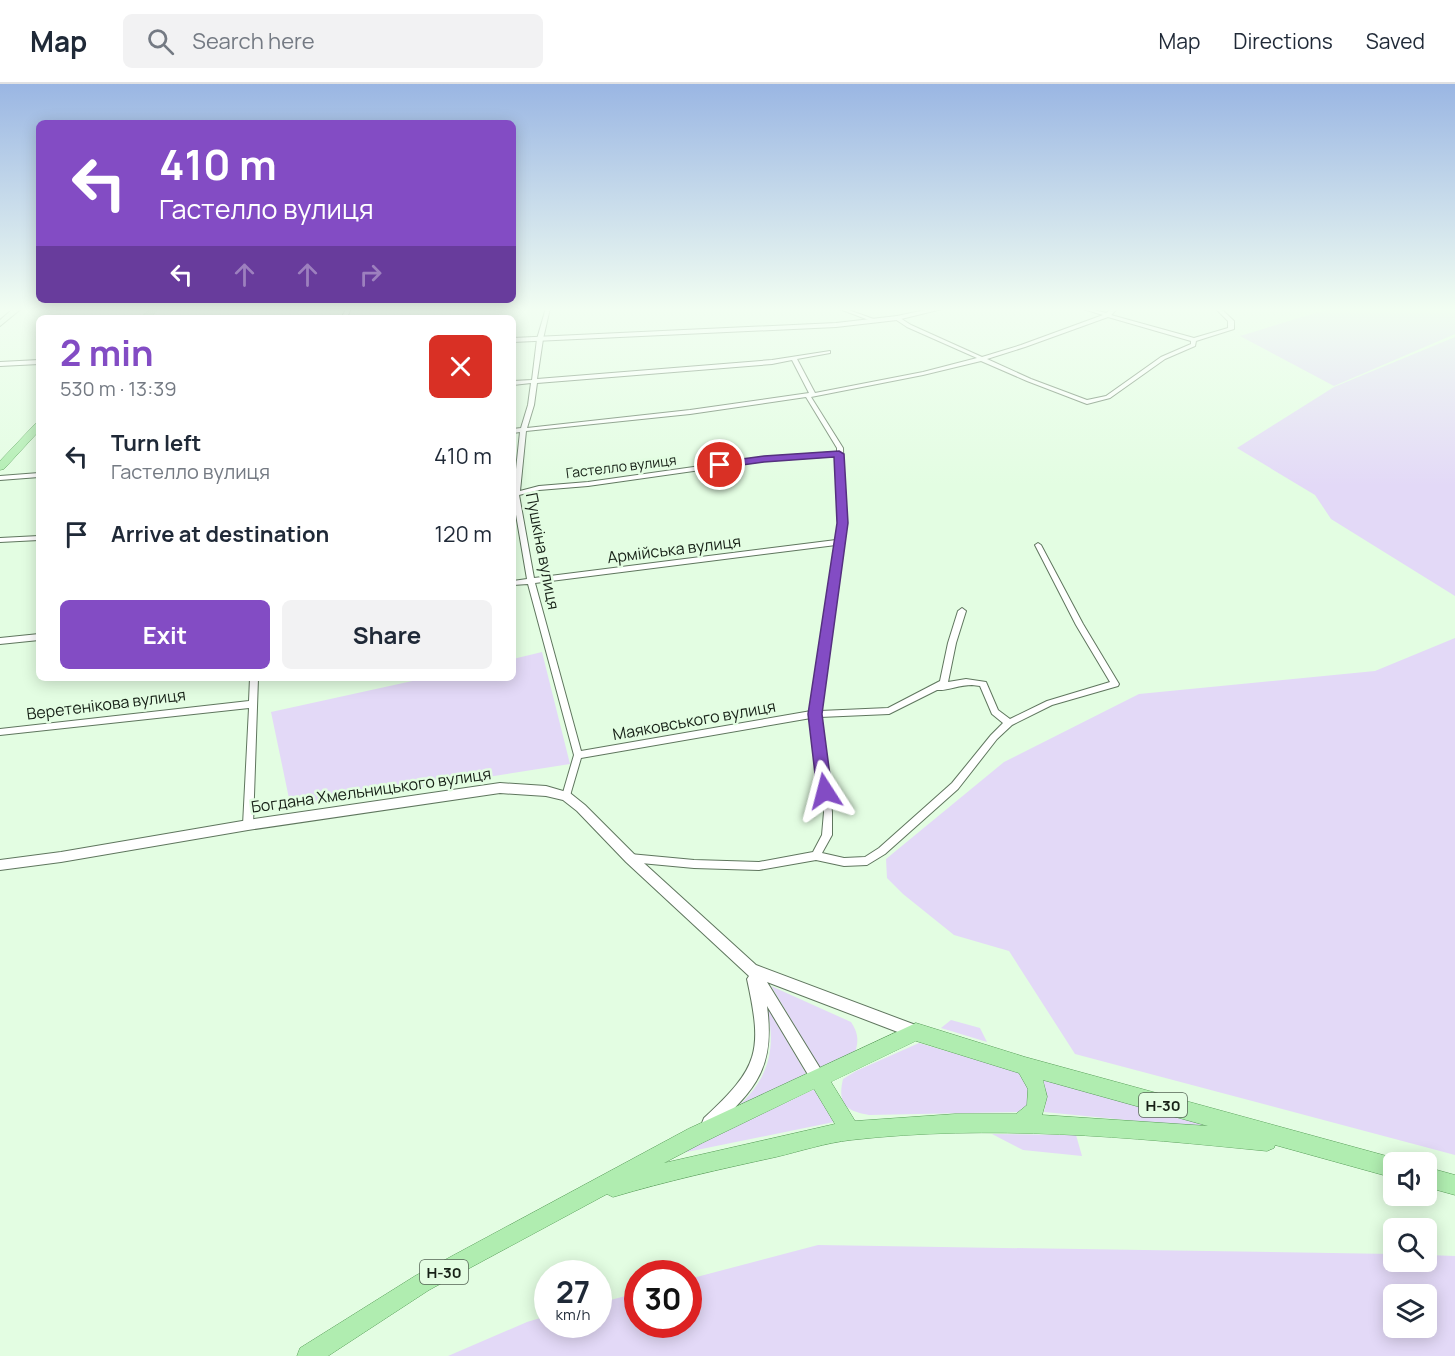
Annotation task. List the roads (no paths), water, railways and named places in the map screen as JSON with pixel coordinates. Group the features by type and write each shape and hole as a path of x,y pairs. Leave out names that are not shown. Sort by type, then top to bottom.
{"main road":[{"path":"0,467 36,428"},
{"name":"Н-30","path":"308,1356 422,1283 695,1136 916,1032 1025,1066 1383,1165"},
{"path":"1020,1122 1028,1119 1035,1112 1039,1094 1025,1066"},
{"path":"818,1078 850,1131"},
{"name":"Н-30","path":"584,1196 676,1168 850,1131 965,1123 1020,1122 1302,1144"},
{"path":"1437,1180 1455,1185"}],"street":[{"name":"Пушкіна вулиця","path":"516,487 523,430 531,405 536,367"},
{"path":"516,383 699,367"},
{"path":"798,367 840,448 842,523 815,714 828,812 827,835 816,856"},
{"path":"516,431 720,408 811,395 906,378 949,367"},
{"path":"1003,367 1087,402 1108,397 1150,367"},
{"name":"Гастелло вулиця","path":"516,495 539,488 588,484 764,459 839,454"},
{"path":"0,478 36,475"},
{"name":"Пушкіна вулиця","path":"516,500 531,581 578,755"},
{"path":"0,540 36,538"},
{"name":"Армійська вулиця","path":"516,583 838,542"},
{"path":"630,858 694,864 759,866 816,856 844,862 867,861 882,852 956,786 994,737 1009,723 1050,703 1115,684 1080,625 1038,545"},
{"name":"Маяковського вулиця","path":"578,755 815,714 889,711 944,683 952,643 962,611"},
{"path":"0,641 36,637"},
{"path":"248,825 254,681"},
{"name":"Маяковського вулиця","path":"928,692 952,683 969,681 983,684 995,712 1009,723"},
{"name":"Веретенікова вулиця","path":"0,732 252,704"},
{"path":"578,755 566,796 752,970 818,1078"},
{"name":"Богдана Хмельницького вулиця","path":"0,865 500,788 546,791 566,796"},
{"path":"752,970 916,1032"},
{"path":"695,1136 735,1100 751,1079 760,1057 764,1039 764,1018 752,970"}]}
